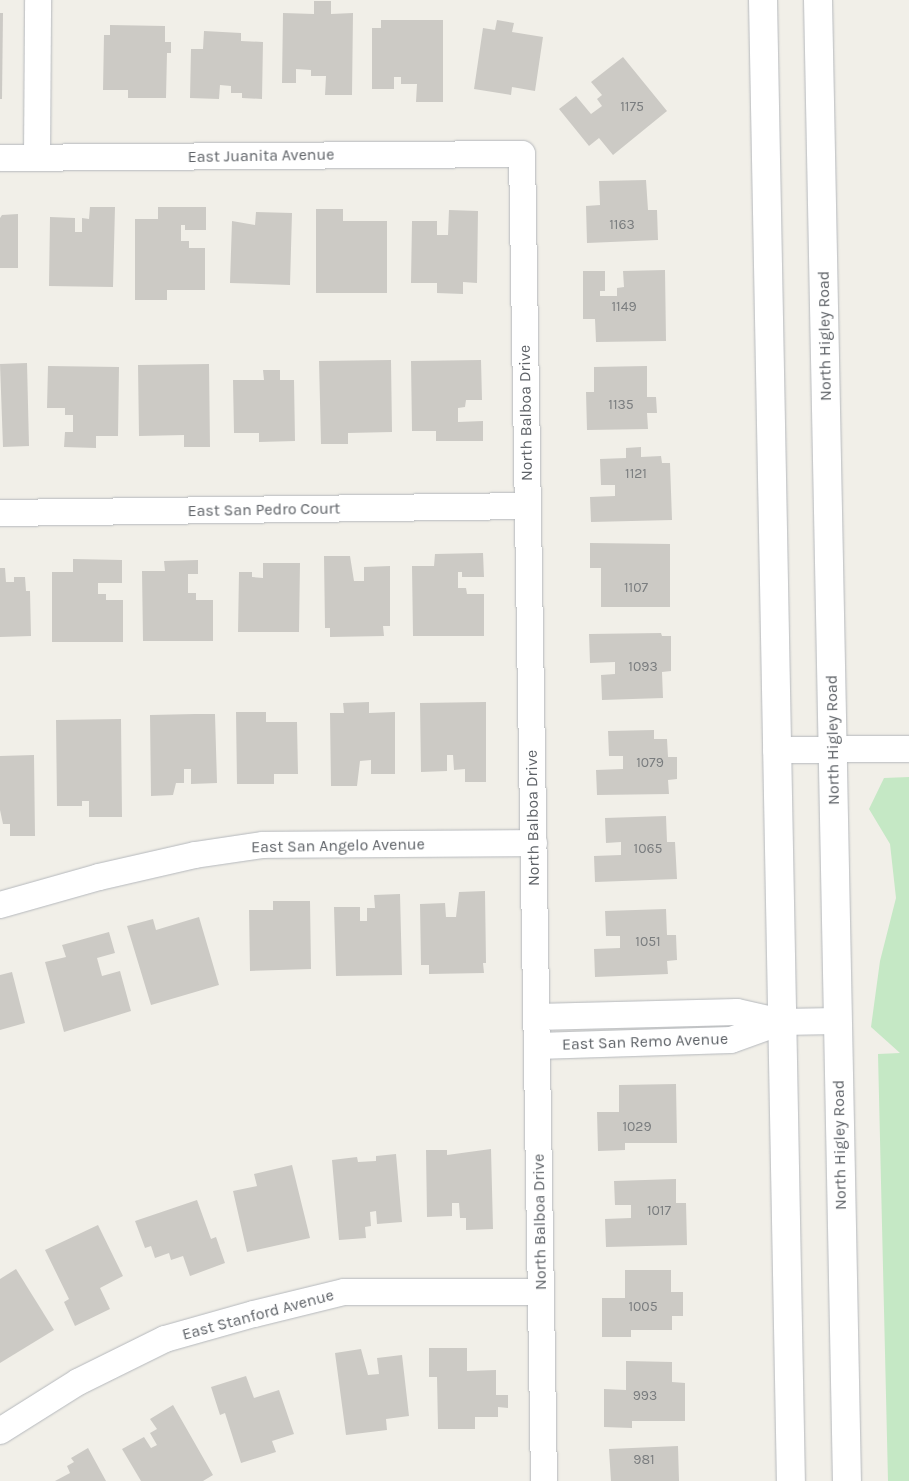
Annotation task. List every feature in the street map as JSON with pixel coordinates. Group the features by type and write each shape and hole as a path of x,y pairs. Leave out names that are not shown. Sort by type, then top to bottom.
{"main road":[{"path":"763,0 790,1481"},
{"name":"North Higley Road","path":"818,0 834,749 846,1481"}],"street":[{"path":"37,158 38,0"},
{"name":"East Juanita Avenue","path":"0,158 522,154"},
{"name":"North Balboa Drive","path":"522,154 544,1481"},
{"name":"East San Pedro Court","path":"0,513 528,506"},
{"path":"776,750 909,749"},
{"name":"East San Angelo Avenue","path":"0,905 99,877 194,855 263,845 534,843"},
{"name":"East San Remo Avenue","path":"536,1017 737,1012 781,1022 838,1021"},
{"name":"East San Remo Avenue","path":"537,1046 731,1040 781,1022"},
{"name":"East Stanford Avenue","path":"0,1431 78,1382 165,1339 254,1314 344,1292 541,1292"}],"green space":[{"path":"909,777 909,1481 888,1481 878,1054 900,1053 871,1027 880,961 896,898 890,844 869,809 884,778"}],"building":[{"path":"314,1 331,1 331,14 353,13 352,95 325,95 326,76 311,76 311,70 296,69 296,83 282,83 283,13 314,14"},
{"path":"0,13 3,13 2,99 0,99"},
{"path":"381,20 443,20 443,102 416,102 417,84 401,84 401,77 394,77 394,89 372,89 372,28 381,28"},
{"path":"497,20 514,23 512,32 543,37 535,91 512,87 511,95 474,89 483,28 495,30"},
{"path":"110,25 165,26 165,42 171,42 171,53 167,53 166,98 128,98 128,90 103,90 104,35 110,35"},
{"path":"204,31 241,33 241,41 263,42 262,99 242,98 242,93 231,93 231,86 220,85 219,99 190,98 191,49 203,49"},
{"path":"623,57 667,111 613,155 599,138 589,146 559,109 576,96 591,114 602,106 597,99 602,95 591,82"},
{"path":"646,180 648,210 657,210 658,240 587,243 586,206 600,205 599,181"},
{"path":"90,207 115,207 113,287 49,286 50,217 75,218 75,232 82,232 82,218 89,219"},
{"path":"158,207 206,207 206,230 185,230 185,225 181,225 181,241 189,241 189,248 205,248 205,290 167,290 167,300 135,300 135,219 158,219"},
{"path":"316,209 343,209 343,221 387,221 387,293 316,293"},
{"path":"449,210 478,211 477,283 463,282 463,294 437,293 437,283 411,283 412,221 437,221 437,235 448,235"},
{"path":"256,212 292,213 290,285 230,283 232,221 255,225"},
{"path":"18,214 18,268 0,268 0,218 2,215"},
{"path":"665,270 666,341 596,342 595,319 583,319 583,271 605,271 605,291 600,291 600,296 617,296 617,288 624,287 623,271"},
{"path":"391,360 392,432 348,433 348,444 321,444 319,361"},
{"path":"481,360 482,400 466,400 465,407 458,408 458,422 483,421 483,441 436,441 436,431 412,431 411,361"},
{"path":"27,363 29,446 3,447 0,364"},
{"path":"209,364 210,447 184,447 184,435 139,436 138,365"},
{"path":"48,366 119,367 118,436 96,436 96,448 64,447 65,432 73,432 73,415 65,415 65,408 47,408"},
{"path":"647,366 647,397 656,397 657,413 647,413 648,429 587,430 586,392 594,392 594,367"},
{"path":"263,370 280,370 280,380 294,380 295,441 259,442 259,433 234,433 233,380 264,380"},
{"path":"641,447 641,457 661,456 662,463 670,463 672,520 591,522 590,497 615,496 615,485 601,485 600,459 626,458 626,448"},
{"path":"590,543 670,544 670,607 601,607 601,568 590,568"},
{"path":"483,553 484,577 462,577 462,572 458,572 458,588 466,588 467,594 484,594 484,636 413,636 412,566 434,566 435,554"},
{"path":"324,556 350,556 354,581 364,581 364,567 390,566 390,626 383,626 384,636 330,637 330,628 325,628"},
{"path":"73,559 122,560 122,583 98,583 98,594 106,594 106,600 123,600 123,642 52,642 52,572 73,572"},
{"path":"198,560 198,574 188,574 188,593 196,593 196,600 213,600 213,641 143,641 142,571 165,571 164,561"},
{"path":"263,563 300,563 299,632 238,632 239,572 252,572 252,577 263,578"},
{"path":"0,568 5,568 6,582 14,582 14,577 25,577 26,591 30,591 31,636 0,637"},
{"path":"661,633 662,636 671,636 671,671 662,672 663,698 602,700 601,675 615,674 615,662 590,663 589,634"},
{"path":"369,702 369,713 395,712 395,774 371,774 371,760 360,761 357,786 331,786 330,713 344,713 343,703"},
{"path":"486,702 486,782 465,782 465,769 454,770 453,755 447,755 447,771 421,772 420,703"},
{"path":"236,712 266,712 266,722 297,722 298,774 274,774 274,784 237,784"},
{"path":"215,714 217,783 191,784 191,769 184,769 184,783 176,783 173,795 151,796 150,715"},
{"path":"121,719 122,817 89,817 89,801 82,801 82,806 57,806 56,720"},
{"path":"654,730 654,739 667,739 668,757 677,757 677,779 668,780 669,794 597,795 596,770 623,769 623,756 609,756 608,731"},
{"path":"34,755 35,836 10,836 10,824 3,824 0,810 0,756"},
{"path":"666,816 667,842 675,842 677,879 595,882 594,856 621,855 621,842 606,843 605,818"},
{"path":"485,891 486,963 483,963 484,973 429,974 429,965 421,965 420,904 445,903 446,917 456,917 459,892"},
{"path":"400,894 402,975 336,976 334,907 360,907 360,921 367,921 367,908 375,908 374,895"},
{"path":"273,901 310,901 311,969 250,971 249,910 273,910"},
{"path":"666,909 667,935 676,935 677,960 667,961 668,974 595,977 594,949 620,948 620,936 606,936 605,911"},
{"path":"199,917 219,985 151,1005 127,926 153,919 156,930"},
{"path":"109,932 115,953 97,958 102,976 120,971 131,1011 64,1032 45,962 66,957 62,945"},
{"path":"12,972 25,1023 0,1030 0,975"},
{"path":"676,1084 677,1143 625,1143 625,1150 598,1151 597,1112 619,1112 619,1085"},
{"path":"491,1149 493,1229 466,1230 466,1218 460,1218 459,1203 452,1203 452,1216 427,1217 426,1150 447,1150 447,1155"},
{"path":"396,1154 402,1222 377,1224 376,1211 370,1212 371,1226 365,1227 366,1238 339,1240 332,1160 357,1157 358,1162 376,1161 376,1156"},
{"path":"292,1165 310,1238 247,1252 233,1191 257,1186 254,1174"},
{"path":"676,1179 676,1203 686,1203 687,1245 606,1247 605,1219 631,1218 631,1205 615,1205 614,1181"},
{"path":"197,1200 211,1239 216,1237 225,1263 190,1276 183,1256 171,1260 169,1253 155,1258 151,1246 145,1248 135,1221"},
{"path":"98,1225 123,1276 100,1288 110,1309 75,1326 64,1302 69,1299 45,1250"},
{"path":"16,1269 54,1330 0,1363 0,1279"},
{"path":"625,1270 671,1270 671,1292 683,1292 683,1316 672,1316 672,1330 631,1330 631,1337 602,1337 602,1298 625,1298"},
{"path":"429,1348 467,1348 467,1371 496,1370 496,1395 508,1395 508,1408 498,1407 498,1417 475,1417 475,1429 438,1429 437,1377 429,1377"},
{"path":"361,1349 368,1375 379,1374 377,1358 402,1355 409,1416 386,1419 387,1430 346,1435 335,1353"},
{"path":"626,1361 672,1362 672,1382 685,1383 685,1421 632,1421 632,1428 604,1427 604,1389 626,1390"},
{"path":"246,1376 254,1398 279,1390 294,1434 272,1441 276,1452 241,1463 225,1413 220,1415 211,1387"},
{"path":"173,1405 213,1475 203,1481 141,1481 122,1449 144,1437 151,1448 157,1445 150,1433 157,1429 150,1419"},
{"path":"678,1446 679,1481 611,1481 609,1449"},
{"path":"88,1448 106,1481 55,1481 70,1473 67,1466 74,1462 71,1458"}]}
